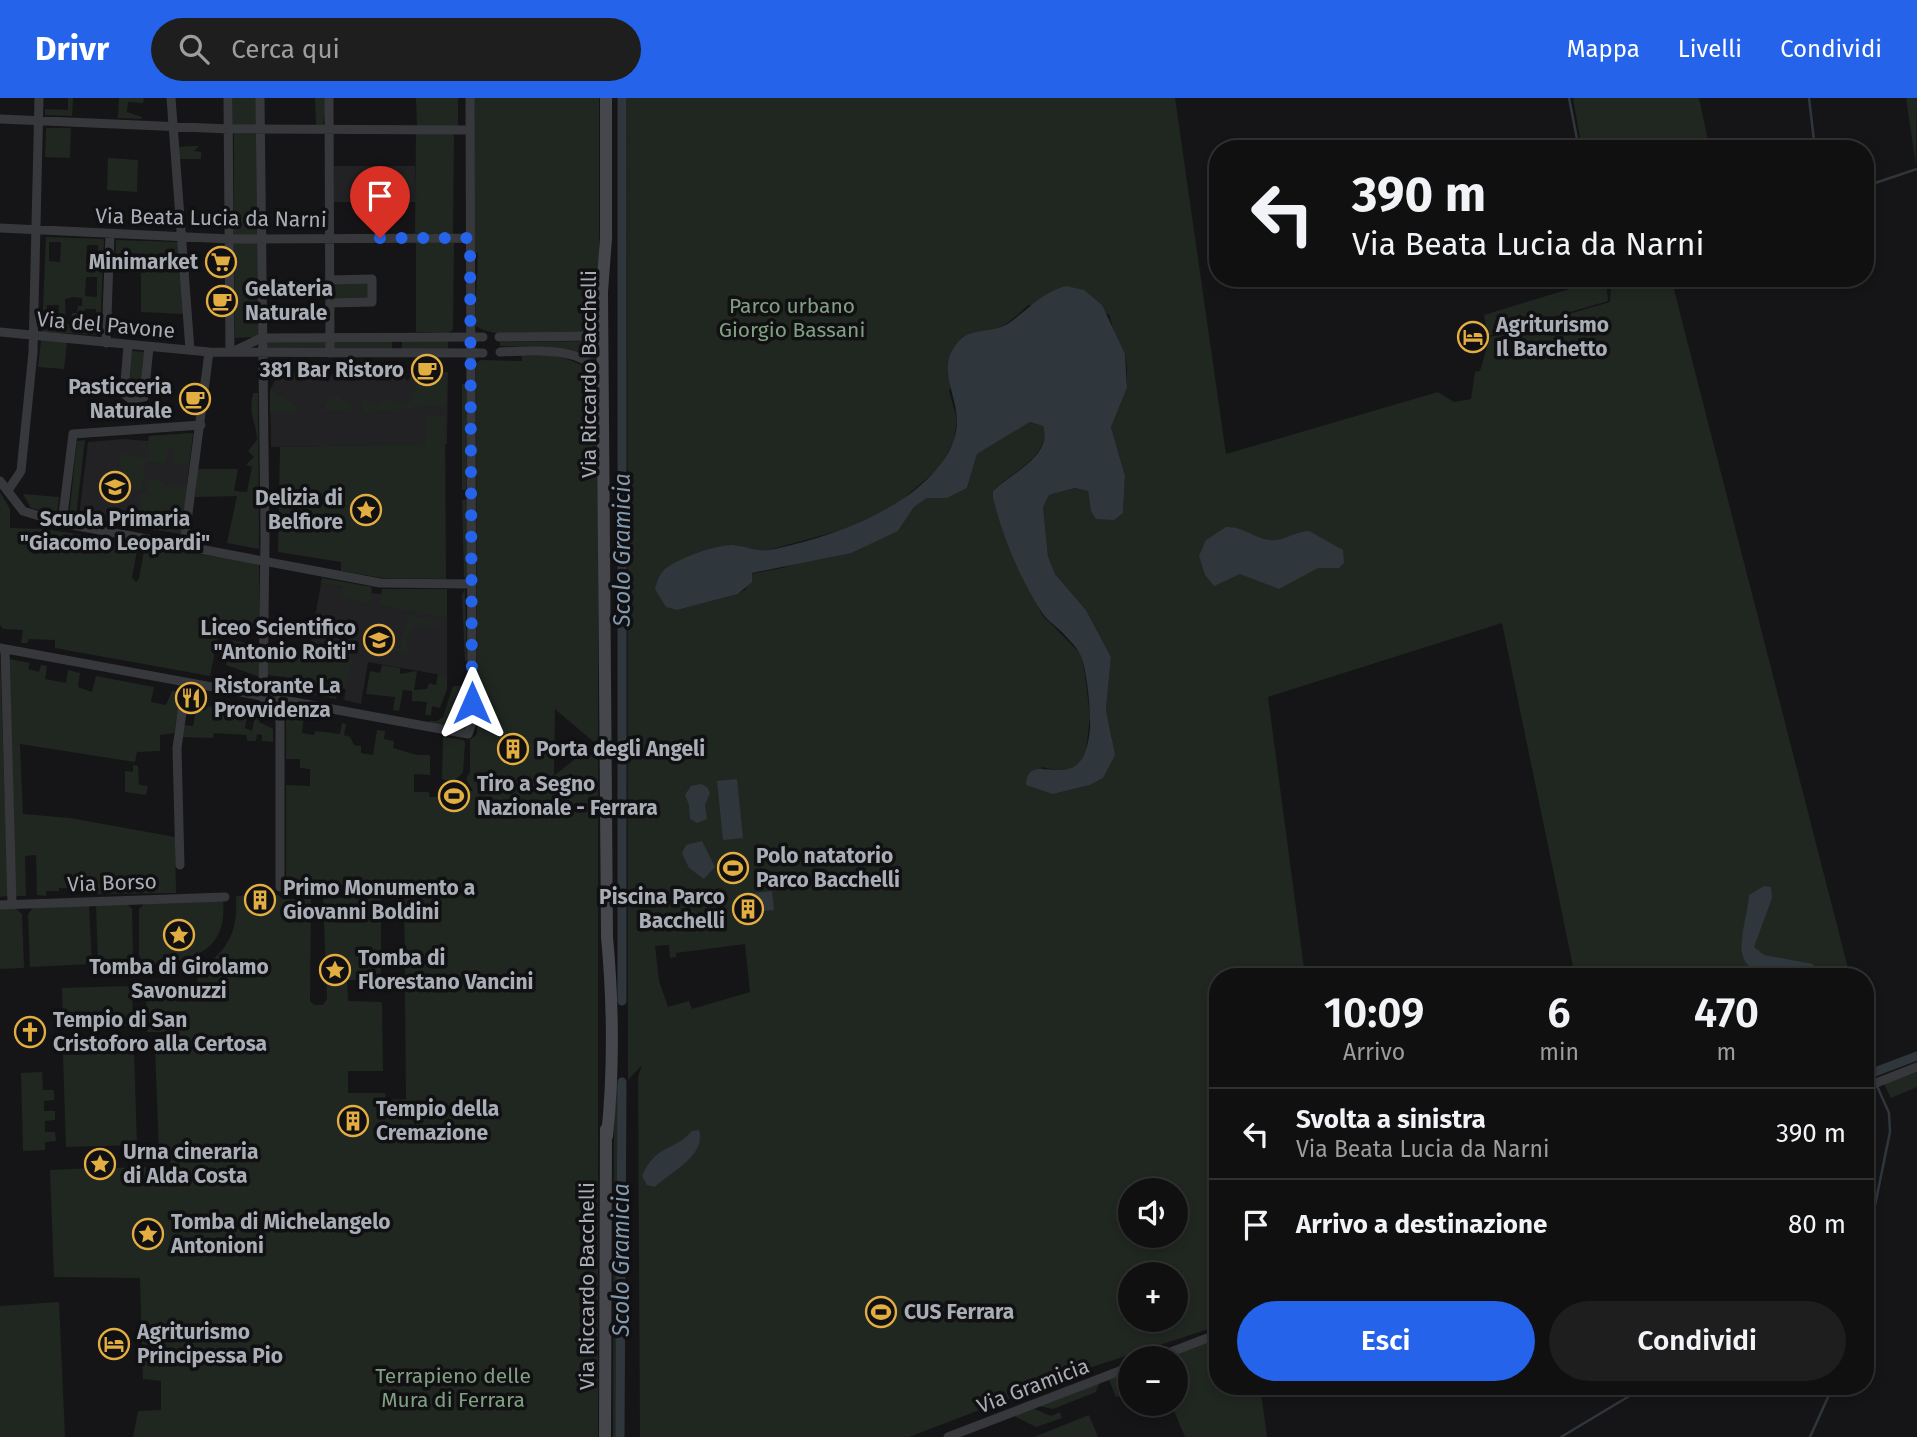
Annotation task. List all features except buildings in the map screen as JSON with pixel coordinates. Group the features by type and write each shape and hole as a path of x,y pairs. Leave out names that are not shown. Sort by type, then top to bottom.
{"main road":[{"name":"Via Riccardo Bacchelli","path":"605,1437 607,1136 611,1102 607,1038 606,510 611,472 605,367 606,98"}],"street":[{"path":"9,489 21,471 32,336 39,98"},
{"path":"171,98 190,350"},
{"path":"228,98 230,352 261,338 483,337"},
{"path":"260,98 263,698"},
{"path":"330,98 330,353"},
{"path":"12,905 3,648 438,731 468,734 472,722 470,98"},
{"path":"0,119 260,130 470,130"},
{"name":"Via Beata Lucia da Narni","path":"0,228 230,239 470,238"},
{"path":"106,343 110,234"},
{"path":"330,280 372,279 372,302 330,303"},
{"name":"Via del Pavone","path":"0,332 208,352 483,353"},
{"path":"499,337 606,336"},
{"path":"395,337 396,353"},
{"path":"128,345 124,394 132,400 144,397 149,347"},
{"path":"500,352 551,351 605,367"},
{"path":"184,544 201,425 208,352"},
{"path":"62,523 73,434 201,425"},
{"path":"0,481 25,512 62,523 380,583 472,584"},
{"path":"180,865 177,748 186,683"},
{"path":"280,701 280,887"},
{"name":"Via Borso","path":"0,905 225,897"},
{"path":"1874,1083 1917,1067"},
{"path":"1186,1346 1209,1337"},
{"name":"Via Gramicia","path":"948,1437 1118,1372"}],"shaded area":[{"path":"334,166 415,166 416,202 334,202"},
{"path":"1066,286 1084,290 1102,305 1125,354 1127,388 1111,427 1125,476 1123,513 1114,520 1096,519 1091,511 1088,491 1075,488 1049,495 1043,507 1048,556 1055,574 1086,610 1111,657 1106,709 1115,755 1103,778 1090,785 1053,794 1026,785 1029,774 1036,769 1068,769 1078,764 1086,751 1090,728 1088,690 1080,654 1046,617 1033,598 1013,556 993,498 993,491 1036,455 1042,446 1043,426 1030,422 977,454 967,488 947,498 927,498 914,507 898,531 851,553 752,573 752,582 738,594 677,610 666,607 655,589 662,572 677,561 726,545 769,550 821,537 879,513 915,490 945,458 956,433 956,409 948,369 953,349 965,336 1003,326 1042,297"},
{"path":"418,364 431,364 431,372 448,372 447,444 271,447 270,390 282,366 300,375 300,381 309,365 327,374 325,380 328,382 334,371 355,381 363,365 381,374 378,379 382,381 390,365 407,374 405,379 408,381"},
{"path":"193,433 181,534 79,516 88,442 124,439 148,441 149,436"},
{"path":"1226,527 1238,528 1270,540 1309,531 1343,550 1344,563 1339,568 1318,568 1279,589 1240,574 1214,586 1205,575 1199,556 1206,540"},
{"name":"Liceo Scientifico \"Antonio Roiti\"","path":"321,583 378,594 447,594 447,676 368,662 361,704 344,700 351,659 309,652"},
{"path":"737,779 743,838 723,840 717,781"},
{"path":"701,784 707,787 710,793 705,805 707,819 697,823 690,819 685,795 691,786"},
{"path":"702,841 715,867 704,879 689,868 682,853 686,845"},
{"path":"1764,886 1771,887 1772,898 1754,947 1764,955 1813,964 1813,968 1752,968 1747,963 1742,954 1742,940 1749,895"},
{"path":"772,891 774,910 739,914 737,895"},
{"path":"699,1130 700,1139 693,1155 655,1187 647,1185 642,1176 653,1158 692,1131"}],"green space":[{"path":"68,98 73,98 72,116 45,115 45,109 68,110"},
{"path":"119,98 144,98 143,103 128,102 127,112 142,119 118,118"},
{"path":"233,98 256,98 256,126 233,126"},
{"path":"315,98 327,98 323,125 316,125"},
{"path":"416,98 458,98 458,126 417,126"},
{"path":"474,98 599,98 599,318 591,332 512,335 484,330 475,325 478,253 474,253"},
{"name":"Parco urbano Giorgio Bassani","path":"627,98 1175,98 1226,454 1438,392 1454,402 1471,399 1475,372 1480,371 1490,337 1610,302 1611,287 1673,287 1848,968 1573,968 1502,623 1268,697 1304,968 1209,968 1209,1329 1157,1346 1118,1346 1118,1359 909,1437 640,1437 638,1077 642,1065 628,1080","holes":["1028,305 1109,314 1117,342 1125,354 1127,368 1127,388 1111,427 1125,476 1123,513 1091,511 1088,491 1076,488 1049,495 1043,507 1048,556 1055,574 1086,610 1111,657 1106,709 1112,738 1103,778 1090,785 1053,794 1041,767 1067,772 1078,766 1086,751 1090,716 1085,675 1081,654 1042,615 993,498 993,491 1036,455 1042,446 1043,426 1030,422 977,454 967,488 947,498 927,498 914,507 898,531 782,568 751,574 746,589 738,594 677,610 733,545 761,552 860,525 898,503 939,468 954,441 957,419 949,391 974,332 997,329","745,944 750,992 692,1009 689,1001 668,1007 659,981 655,946 669,945 670,958 676,957 676,953"]},
{"path":"1573,98 1699,98 1708,140 1580,140"},
{"path":"1906,98 1917,98 1916,166"},
{"path":"46,128 71,128 70,158 45,157"},
{"path":"416,133 454,133 453,234 415,233"},
{"path":"234,134 256,134 257,235 234,235"},
{"path":"199,146 194,151 201,152 201,159 179,159 178,147"},
{"path":"108,158 138,160 137,192 107,190"},
{"path":"407,170 414,182 402,194 388,180 394,172 399,177"},
{"path":"46,237 104,239 100,335 42,332","holes":["49,242 61,242 60,262 49,261","87,245 98,245 98,264 86,264","86,277 97,277 97,297 85,296","82,298 82,306 78,306 77,313 72,313 71,325 66,324 65,299","47,305 59,305 58,325 46,325","85,309 96,309 96,329 84,329"]},
{"path":"116,240 178,242 184,314 141,312 141,273 115,271"},
{"path":"234,242 257,242 258,337 235,338"},
{"path":"454,242 453,330 448,333 416,332 416,243"},
{"path":"368,283 368,299 334,299 334,284"},
{"path":"1576,287 1607,287 1608,301 1488,336 1484,315"},
{"path":"41,340 67,342 64,369 38,367"},
{"path":"264,340 326,340 326,350 264,350"},
{"path":"334,340 392,340 392,349 334,349"},
{"path":"402,340 448,340 448,349 402,349"},
{"path":"500,342 598,342 595,360 560,348 500,346"},
{"path":"132,351 145,352 141,395 129,394"},
{"name":"Terrapieno delle Mura di Ferrara","path":"522,356 560,356 591,369 598,388 598,1437 133,1437 138,1411 161,1410 161,1381 143,1379 140,1278 54,1277 50,1170 93,1168 105,1174 112,1168 146,1167 146,1178 171,1177 170,1153 159,1153 155,1047 173,1046 172,1032 147,1032 146,991 198,990 197,970 217,956 233,930 236,896 278,895 283,899 311,899 310,1001 314,1005 323,1005 327,999 323,898 381,897 381,980 347,980 348,1001 382,1002 383,1071 348,1071 348,1093 385,1093 386,1100 406,1099 404,884 286,886 286,785 310,786 310,769 300,768 300,759 286,759 286,713 304,716 302,733 314,735 315,731 340,734 342,723 346,724 344,735 350,737 354,745 361,746 361,753 373,755 377,730 385,731 384,739 394,741 393,748 417,755 430,755 430,775 414,774 414,792 429,792 430,797 437,797 438,792 473,791 466,779 470,772 470,740 477,734 476,364 480,360 522,361","holes":["555,709 595,743 555,775 554,774","519,739 516,758 508,758 508,740"]},
{"path":"421,377 447,377 446,405 364,412 361,397 379,406 383,398 407,406"},
{"path":"462,384 466,384 466,490 462,490"},
{"path":"270,390 298,407 296,412 270,412"},
{"path":"253,393 258,393 259,549 227,543 237,496 195,497 198,469 238,469 234,491 247,492 252,467 246,465 254,457 248,451 257,440 252,413"},
{"path":"335,395 353,405 350,411 323,410 330,397 333,399"},
{"path":"427,415 445,416 446,579 383,578 341,571 341,562 278,552 280,447 426,444"},
{"path":"193,433 189,465 173,463 175,450 168,449 166,463 146,461 142,491 117,488 121,454 147,458 149,436"},
{"path":"85,440 76,516 69,516 77,441"},
{"path":"148,480 163,481 163,487 187,487 181,534 105,521 106,516 138,519 141,493 146,493"},
{"path":"0,492 10,509 10,528 45,529 138,544 132,578 136,582 139,579 145,545 259,564 260,631 221,622 210,676 55,648 55,640 29,639 27,643 21,643 23,630 3,629 0,625"},
{"path":"23,494 59,497 57,514 31,508"},
{"path":"467,499 467,576 464,578 462,500"},
{"path":"322,578 372,587 370,603 340,598 342,587 321,583"},
{"path":"382,589 447,589 447,618 379,605"},
{"path":"465,589 467,660 465,662 462,595"},
{"path":"408,615 438,621 443,627 413,627 405,639 408,651 416,656 392,650 392,647 401,648"},
{"path":"231,640 260,646 260,677 226,665"},
{"path":"266,644 287,648 286,660 291,661 293,650 352,659 346,689 338,688 336,699 309,694 311,683 297,680 294,692 284,691 286,677 267,675"},
{"path":"0,656 8,896 0,897"},
{"path":"9,659 30,663 28,669 39,672 41,665 47,666 45,679 66,683 68,670 80,673 78,687 92,692 96,676 154,687 151,702 166,705 172,691 181,692 174,733 160,735 160,751 137,752 135,762 20,744 23,814 70,818 175,837 176,893 91,894 91,889 59,888 59,891 46,891 46,896 37,895 36,855 25,856 26,896 15,896"},
{"path":"382,665 400,668 400,674 417,671 414,690 427,689 429,683 436,685 438,674 447,676 447,689 440,708 432,706 431,715 425,715 427,702 412,701 412,691 403,690 399,711 393,710 395,697 366,694 370,671 380,673"},
{"path":"453,686 467,686 466,726 464,729 429,724 429,721 437,721 443,717"},
{"path":"209,706 216,708 215,714 247,717 245,728 252,731 255,717 260,718 259,722 273,729 273,742 262,741 262,735 257,734 256,741 247,741 246,732 246,735 214,733 213,738 181,737 183,725 193,726 196,710 204,711"},
{"path":"443,737 464,740 465,743 463,773 452,782 442,779"},
{"path":"133,765 138,766 139,785 148,786 146,795 125,792 125,771 133,772"},
{"path":"223,900 223,918 219,933 212,944 190,957 144,965 139,955 139,909 144,904"},
{"path":"127,904 132,909 133,956 125,962 98,963 96,905"},
{"path":"89,905 92,964 30,967 28,914 33,908"},
{"path":"15,908 22,914 24,968 0,969 0,909"},
{"path":"132,986 133,1026 63,1028 62,988"},
{"path":"134,1053 137,1145 66,1147 63,1055"},
{"path":"42,1072 43,1090 54,1090 54,1100 44,1101 44,1111 55,1111 55,1120 45,1121 45,1132 55,1132 56,1141 45,1142 45,1150 23,1151 21,1073"},
{"path":"1917,1072 1917,1087 1891,1098 1884,1084"},
{"path":"618,1083 617,1437 613,1437 614,1087"},
{"path":"59,1302 65,1437 0,1437 0,1306"},
{"path":"1209,1340 1209,1395 1261,1395 1267,1437 1185,1437 1176,1416 1188,1416 1188,1349"},
{"path":"1118,1376 1118,1396 1116,1397 1109,1380"},
{"path":"1100,1382 1096,1392 1053,1409 1039,1406"},
{"path":"1032,1408 1051,1416 1060,1412 1062,1418 1036,1427 1012,1415"},
{"path":"1089,1415 1098,1437 1034,1437"}],"waterway":[{"name":"Scolo Gramicia","path":"622,98 622,1001"},
{"path":"1569,98 1577,140"},
{"path":"1809,98 1814,140"},
{"path":"1874,183 1917,169"},
{"path":"1874,1072 1917,1056"},
{"name":"Scolo Gramicia","path":"620,1437 622,1082"},
{"path":"1874,1210 1890,1132 1889,1113 1877,1086"},
{"path":"1561,1437 1631,1395"},
{"path":"1810,1437 1829,1395"}],"place":[{"name":"Minimarket","path":"221,262"},
{"name":"Gelateria Naturale","path":"222,301"},
{"name":"Agriturismo Il Barchetto","path":"1473,337"},
{"name":"381 Bar Ristoro","path":"427,370"},
{"name":"Pasticceria Naturale","path":"195,399"},
{"name":"Scuola Primaria \"Giacomo Leopardi\"","path":"115,487"},
{"name":"Delizia di Belfiore","path":"366,510"},
{"name":"Liceo Scientifico \"Antonio Roiti\"","path":"379,640"},
{"name":"Ristorante La Provvidenza","path":"191,698"},
{"name":"Porta degli Angeli","path":"513,749"},
{"name":"Tiro a Segno Nazionale - Ferrara","path":"454,796"},
{"name":"Polo natatorio Parco Bacchelli","path":"733,868"},
{"name":"Primo Monumento a Giovanni Boldini","path":"260,900"},
{"name":"Piscina Parco Bacchelli","path":"748,909"},
{"name":"Tomba di Girolamo Savonuzzi","path":"179,935"},
{"name":"Tomba di Florestano Vancini","path":"335,970"},
{"name":"Tempio di San Cristoforo alla Certosa","path":"30,1032"},
{"name":"Tempio della Cremazione","path":"353,1121"},
{"name":"Urna cineraria di Alda Costa","path":"100,1164"},
{"name":"Tomba di Michelangelo Antonioni","path":"148,1234"},
{"name":"CUS Ferrara","path":"881,1312"},
{"name":"Agriturismo Principessa Pio","path":"114,1344"}],"route":[{"path":"380,238 470,238 472,703"}]}
